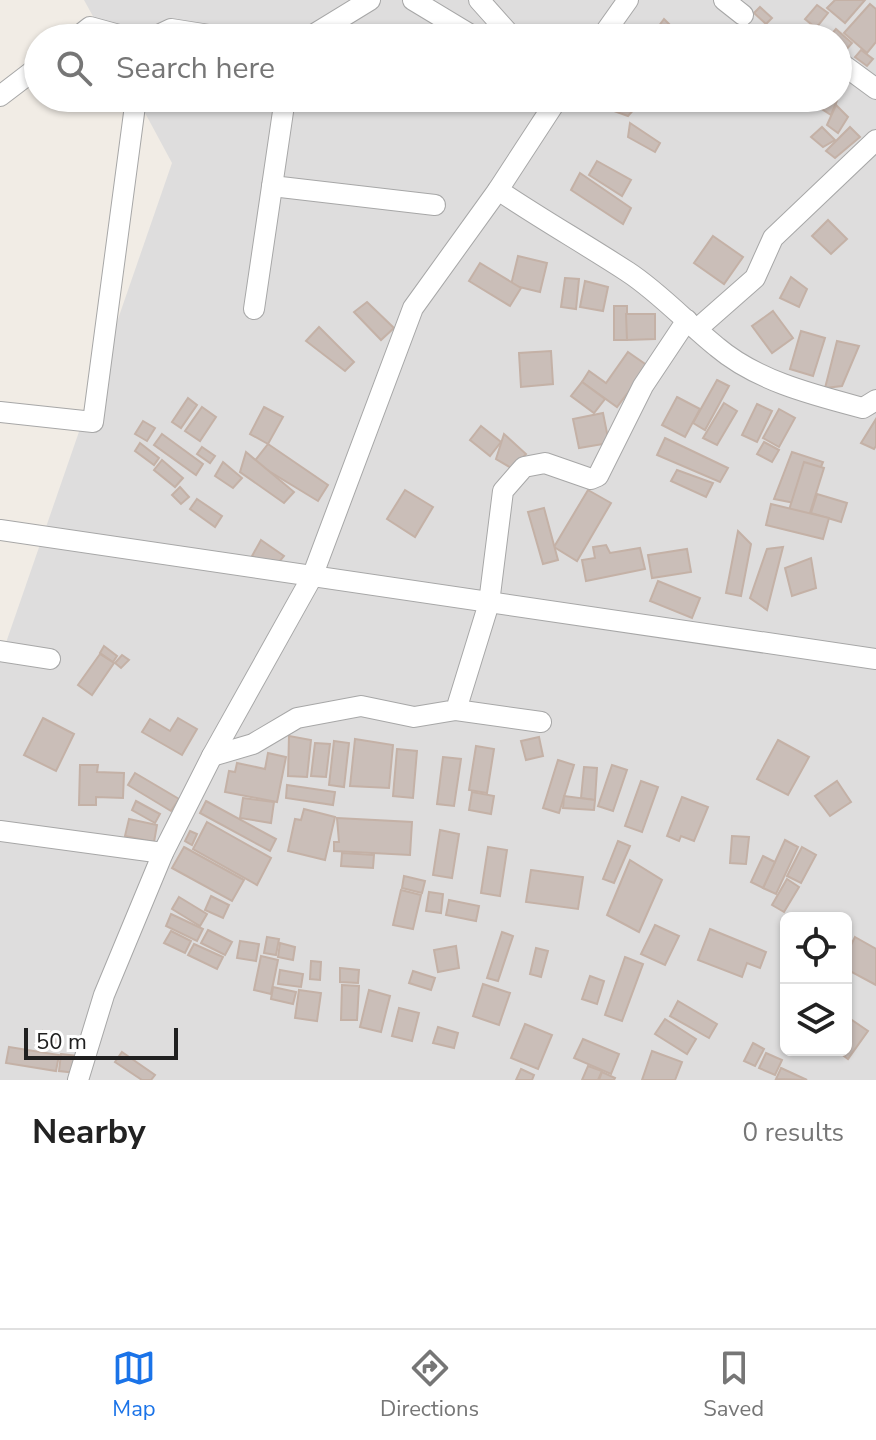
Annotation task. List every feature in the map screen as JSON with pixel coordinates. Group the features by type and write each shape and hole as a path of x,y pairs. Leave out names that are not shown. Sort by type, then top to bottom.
{"street":[{"path":"331,24 370,0"},
{"path":"413,0 453,24"},
{"path":"479,0 500,24"},
{"path":"611,24 628,0"},
{"path":"724,0 743,15"},
{"path":"852,71 876,89"},
{"path":"0,96 24,78"},
{"path":"0,412 93,422 134,112"},
{"path":"254,309 283,112"},
{"path":"78,1080 104,995 163,853 212,756 312,577 413,308 498,190 549,112"},
{"path":"456,710 489,603 503,491 510,480 524,467 545,463 591,479 598,476 643,386 692,325 755,278 773,238 876,140"},
{"path":"272,186 435,205"},
{"path":"498,190 557,230 630,273 737,361 791,387 863,408 876,400"},
{"path":"0,530 876,659"},
{"path":"0,651 50,659"},
{"path":"212,756 253,744 297,718 361,706 414,717 456,710 541,722"},
{"path":"0,831 163,853"}],"shaded area":[{"path":"84,0 876,0 876,1080 0,1080 0,660 172,163 145,112 852,112 852,24 97,24"}],"building":[{"path":"835,0 865,0 845,23 827,8"},
{"path":"870,4 876,9 876,42 867,53 852,40 852,24"},
{"path":"817,5 828,13 819,24 811,24 805,19"},
{"path":"760,7 772,18 766,24 754,13"},
{"path":"861,50 873,59 867,66 855,57"},
{"path":"833,112 843,112 848,117 838,133 827,125"},
{"path":"630,123 660,143 655,152 628,137"},
{"path":"822,127 835,140 823,147 811,137"},
{"path":"850,127 860,137 835,158 826,151"},
{"path":"597,161 631,180 622,196 589,175"},
{"path":"580,173 631,208 623,224 571,190"},
{"path":"828,220 847,239 831,254 812,236"},
{"path":"713,236 743,257 724,284 694,263"},
{"path":"518,256 547,263 540,292 511,285"},
{"path":"480,263 521,288 510,306 469,281"},
{"path":"791,277 807,289 799,307 780,298"},
{"path":"565,278 579,279 576,309 561,307"},
{"path":"585,281 608,287 603,311 580,307"},
{"path":"367,302 394,328 381,340 354,312"},
{"path":"614,306 627,306 627,340 614,340"},
{"path":"773,311 793,338 772,353 752,326"},
{"path":"626,314 655,314 655,339 627,340"},
{"path":"319,327 354,362 345,371 306,341"},
{"path":"801,331 825,338 813,376 790,369"},
{"path":"837,341 859,346 842,386 825,388"},
{"path":"551,351 553,384 521,387 519,353"},
{"path":"628,352 648,366 617,407 582,382 589,371 606,383"},
{"path":"717,380 729,386 705,430 693,423"},
{"path":"582,382 605,399 594,413 571,396"},
{"path":"677,397 700,409 685,437 662,425"},
{"path":"188,398 197,405 181,428 172,422"},
{"path":"724,403 737,411 717,445 703,438"},
{"path":"757,404 772,411 757,442 742,435"},
{"path":"202,407 216,417 200,441 185,431"},
{"path":"264,407 283,417 268,444 250,434"},
{"path":"779,409 795,418 779,447 763,438"},
{"path":"603,413 609,443 579,448 573,419"},
{"path":"876,419 876,446 874,449 861,443"},
{"path":"143,421 155,428 147,441 135,434"},
{"path":"481,426 501,442 490,456 470,440"},
{"path":"162,434 203,464 196,475 154,445"},
{"path":"504,434 526,454 513,469 496,459"},
{"path":"665,438 728,468 720,482 657,455"},
{"path":"764,442 779,450 772,462 757,454"},
{"path":"140,443 159,458 154,465 135,451"},
{"path":"268,444 328,485 318,501 254,462"},
{"path":"202,447 215,456 210,463 197,454"},
{"path":"246,452 294,492 284,503 240,472"},
{"path":"792,452 823,462 805,505 774,499"},
{"path":"162,460 183,478 175,487 154,470"},
{"path":"223,462 242,478 233,488 215,476"},
{"path":"804,462 824,468 809,516 789,510"},
{"path":"677,470 713,483 706,497 671,481"},
{"path":"180,487 189,497 181,504 172,495"},
{"path":"405,490 433,507 415,537 387,519"},
{"path":"588,490 611,503 577,561 554,547"},
{"path":"817,494 847,503 841,522 811,513"},
{"path":"197,499 222,516 215,527 190,509"},
{"path":"771,504 829,518 823,539 766,525"},
{"path":"544,508 558,560 543,564 528,512"},
{"path":"738,531 751,544 741,596 726,593"},
{"path":"261,540 284,556 275,567 252,556"},
{"path":"606,545 610,553 640,548 645,569 586,581 582,560 595,558 593,547"},
{"path":"783,547 767,610 750,598 767,549"},
{"path":"687,549 691,572 652,578 648,555"},
{"path":"811,558 816,588 792,596 785,568"},
{"path":"658,581 700,598 692,618 650,601"},
{"path":"104,646 117,656 113,662 100,653"},
{"path":"100,654 114,663 92,695 78,685"},
{"path":"122,655 129,660 121,668 115,663"},
{"path":"43,718 74,734 56,771 24,755"},
{"path":"178,718 197,729 182,755 142,732 150,719 170,731"},
{"path":"289,736 311,740 307,777 288,776"},
{"path":"539,737 543,756 526,760 521,741"},
{"path":"355,739 393,745 389,788 350,786"},
{"path":"778,740 809,757 788,795 757,779"},
{"path":"334,741 349,743 344,787 329,785"},
{"path":"315,743 330,744 326,777 311,776"},
{"path":"476,746 494,749 487,793 469,790"},
{"path":"397,749 417,751 413,798 393,796"},
{"path":"268,753 286,757 277,802 225,792 229,771 235,772 237,763 265,769"},
{"path":"443,757 461,759 454,806 437,804"},
{"path":"558,760 574,765 559,813 543,808"},
{"path":"80,765 98,765 97,772 124,773 123,798 96,797 96,805 79,805"},
{"path":"612,765 627,770 613,811 598,806"},
{"path":"584,767 597,768 595,800 581,798"},
{"path":"135,773 179,799 171,811 128,785"},
{"path":"641,781 658,787 642,832 625,826"},
{"path":"837,781 851,802 830,816 815,796"},
{"path":"287,785 335,792 333,805 286,798"},
{"path":"472,792 494,796 491,814 469,810"},
{"path":"564,796 595,800 594,810 563,808"},
{"path":"682,797 708,807 694,841 681,836 679,841 667,836"},
{"path":"243,798 274,802 271,823 240,818"},
{"path":"136,801 160,814 155,823 132,810"},
{"path":"206,801 276,839 270,851 200,813"},
{"path":"304,809 335,817 325,860 288,851 295,819 301,820"},
{"path":"337,818 412,822 410,855 334,851 334,842 339,842"},
{"path":"129,819 157,825 154,842 125,836"},
{"path":"207,822 271,858 257,885 193,849"},
{"path":"440,830 459,834 452,878 433,875"},
{"path":"190,831 197,834 192,845 185,841"},
{"path":"732,836 749,837 746,864 730,863"},
{"path":"785,840 798,847 776,894 763,888"},
{"path":"618,841 630,846 614,883 603,879"},
{"path":"184,847 244,880 232,901 172,868"},
{"path":"488,847 507,850 500,896 481,893"},
{"path":"802,847 816,855 801,883 787,876"},
{"path":"342,853 374,855 373,868 341,866"},
{"path":"763,856 775,862 763,888 751,882"},
{"path":"630,860 662,880 639,932 607,915"},
{"path":"531,870 583,877 578,909 526,902"},
{"path":"404,876 425,881 422,893 402,888"},
{"path":"787,879 799,887 784,912 772,905"},
{"path":"401,890 421,895 413,929 393,925"},
{"path":"429,892 443,894 441,913 426,911"},
{"path":"211,896 229,905 223,918 205,910"},
{"path":"179,897 207,914 200,926 172,909"},
{"path":"449,900 479,906 476,921 446,915"},
{"path":"171,914 203,929 197,941 166,926"},
{"path":"655,925 679,936 665,965 641,954"},
{"path":"710,929 766,952 760,968 747,963 742,977 698,960"},
{"path":"208,930 232,942 225,955 201,943"},
{"path":"171,931 191,941 185,953 164,943"},
{"path":"502,932 513,936 498,981 487,978"},
{"path":"267,937 279,939 276,955 264,953"},
{"path":"855,937 876,949 876,985 852,972 852,943"},
{"path":"240,941 259,944 256,961 237,958"},
{"path":"280,943 295,947 293,960 278,957"},
{"path":"194,944 223,957 217,969 188,955"},
{"path":"456,946 459,968 438,972 434,950"},
{"path":"536,948 548,951 541,977 530,974"},
{"path":"261,956 278,960 271,994 254,990"},
{"path":"625,957 643,964 622,1021 605,1015"},
{"path":"311,961 321,962 320,980 310,979"},
{"path":"340,968 359,970 358,983 340,982"},
{"path":"280,970 303,974 301,987 278,984"},
{"path":"413,971 435,978 431,990 409,983"},
{"path":"590,976 604,981 597,1004 582,999"},
{"path":"483,984 510,993 499,1025 473,1016"},
{"path":"342,985 359,986 357,1020 341,1020"},
{"path":"273,987 296,992 293,1004 271,999"},
{"path":"299,990 321,993 317,1021 295,1018"},
{"path":"369,990 390,996 381,1032 360,1027"},
{"path":"678,1001 717,1024 709,1038 670,1016"},
{"path":"399,1008 419,1013 412,1041 392,1036"},
{"path":"665,1019 696,1039 687,1054 655,1034"},
{"path":"852,1020 868,1031 852,1053"},
{"path":"525,1024 552,1035 538,1069 511,1058"},
{"path":"438,1027 458,1033 454,1048 433,1043"},
{"path":"43,1031 58,1034 56,1049 40,1046"},
{"path":"583,1039 619,1054 611,1074 574,1058"},
{"path":"753,1043 764,1049 755,1066 744,1061"},
{"path":"9,1047 59,1055 56,1071 6,1063"},
{"path":"652,1051 682,1062 675,1080 642,1080"},
{"path":"122,1052 155,1075 151,1080 142,1080 115,1062"},
{"path":"766,1053 782,1060 775,1075 759,1068"},
{"path":"61,1054 77,1056 76,1073 59,1071"},
{"path":"588,1066 602,1071 598,1080 582,1080"},
{"path":"781,1068 807,1080 776,1079"},
{"path":"521,1069 534,1075 532,1080 516,1080"},
{"path":"602,1072 615,1078 614,1080 599,1080"}]}
